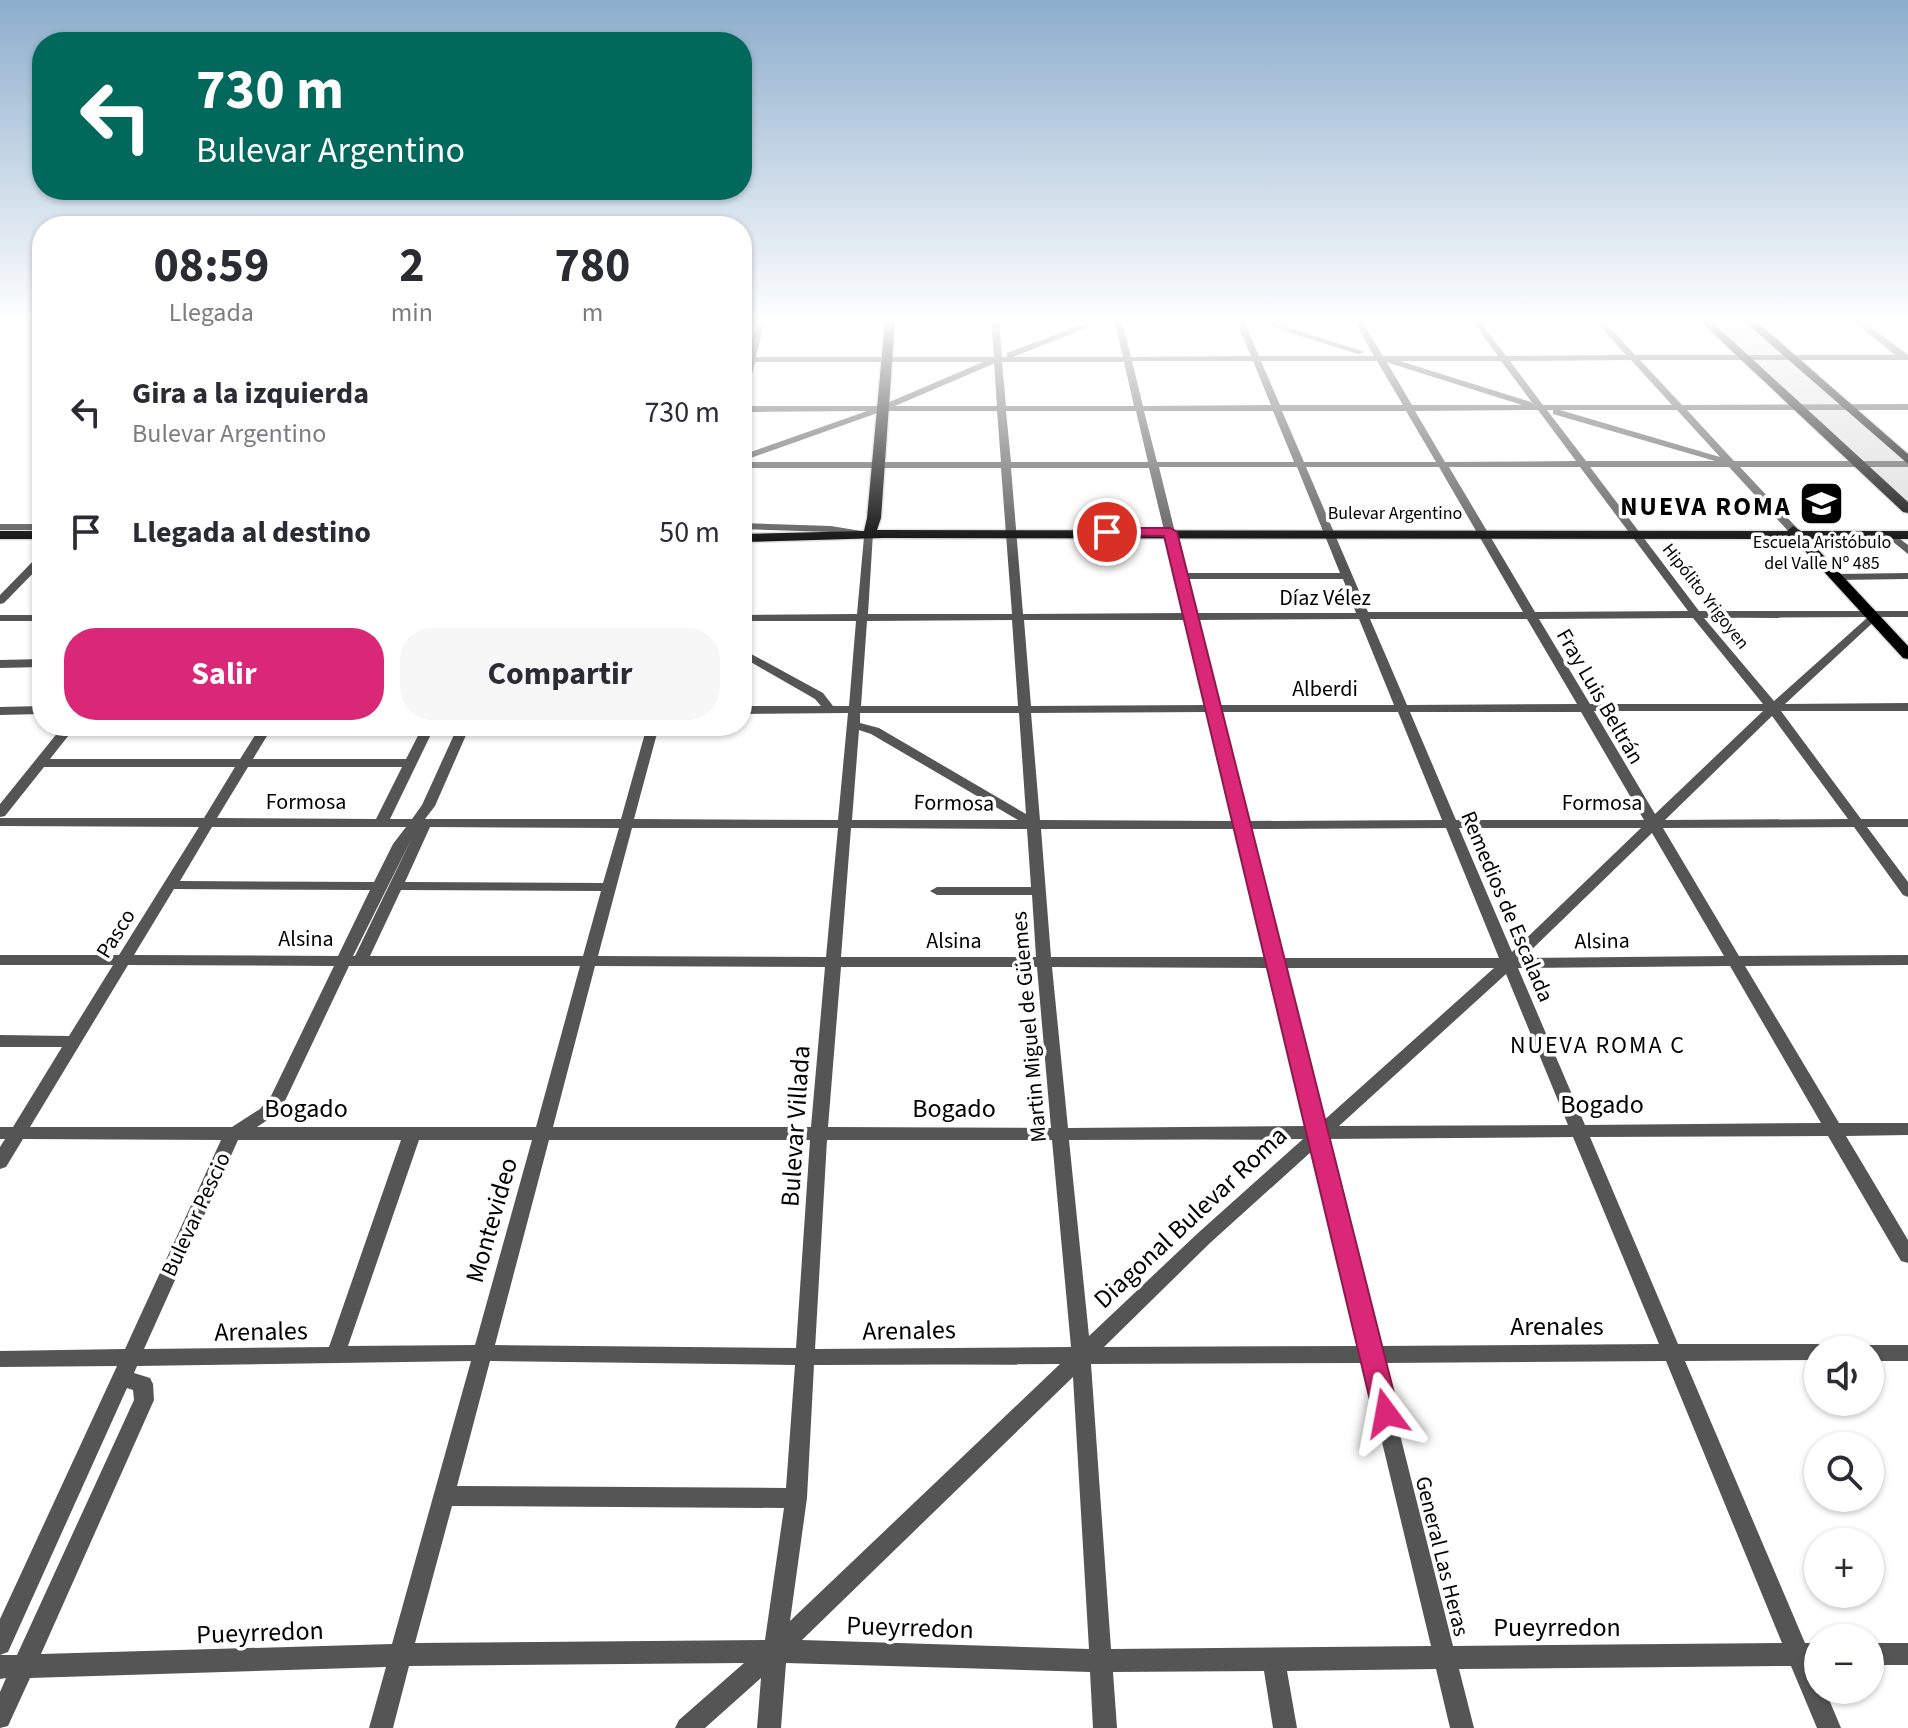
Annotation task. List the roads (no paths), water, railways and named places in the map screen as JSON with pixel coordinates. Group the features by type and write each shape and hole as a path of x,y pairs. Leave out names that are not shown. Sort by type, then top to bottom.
{"main road":[{"name":"Bulevar Villada","path":"874,532 866,518 881,402"},
{"path":"1793,402 1908,509"},
{"path":"1841,402 1908,462"},
{"name":"Bulevar Argentino","path":"752,537 777,533 874,532 1908,532"},
{"path":"1794,532 1908,655"},
{"name":"Bulevar Argentino","path":"1794,532 1891,535 1908,532"},
{"path":"0,535 32,535"}],"street":[{"path":"752,454 896,402"},
{"name":"Martin Miguel de Güemes","path":"1001,402 1058,1134 1081,1354 1105,1728"},
{"name":"General Las Heras","path":"1138,402 1462,1728"},
{"name":"Remedios de Escalada","path":"1274,402 1671,1351 1804,1643"},
{"name":"Fray Luis Beltrán","path":"1404,402 1908,1256"},
{"path":"1521,402 1730,463"},
{"name":"Hipólito Yrigoyen","path":"1536,402 1696,615 1773,708 1908,892"},
{"path":"1673,402 1794,532"},
{"path":"752,409 1908,407"},
{"path":"752,465 1908,462"},
{"path":"0,527 32,527"},
{"path":"752,528 777,533"},
{"name":"Bulevar Villada","path":"769,1728 775,1651 796,1498 819,1134 862,619 874,532"},
{"path":"1891,535 1908,551"},
{"path":"0,601 32,568"},
{"path":"1181,576 1347,576"},
{"path":"1837,577 1908,576"},
{"name":"Díaz Vélez","path":"752,618 1908,614"},
{"name":"Diagonal Bulevar Roma","path":"687,1728 775,1651 1081,1354 1317,1133 1509,963 1872,616"},
{"path":"0,618 32,618"},
{"path":"752,658 819,696 830,710"},
{"path":"0,664 32,663"},
{"name":"Alberdi","path":"752,710 830,710 854,718 1026,708 1908,707"},
{"path":"0,711 32,710"},
{"path":"854,718 1034,824"},
{"path":"0,813 62,736"},
{"name":"Pasco","path":"0,1162 9,1133 74,1042 261,736"},
{"path":"381,823 424,736"},
{"name":"Bulevar Pescio","path":"0,1644 232,1135 266,1113 278,1099 352,961 379,886 400,844 421,824 460,736"},
{"name":"Montevideo","path":"381,1728 650,736"},
{"path":"40,763 409,763"},
{"name":"Formosa","path":"0,822 1908,823"},
{"path":"352,961 397,886 421,824"},
{"path":"170,885 379,886"},
{"path":"397,886 609,887"},
{"path":"937,891 1038,891"},
{"name":"Alsina","path":"0,960 1509,963 1908,960"},
{"path":"0,1041 74,1042"},
{"name":"Bogado","path":"9,1133 1058,1134 1908,1129"},
{"path":"335,1356 412,1134"},
{"name":"Arenales","path":"0,1359 126,1369 335,1356 481,1353 805,1357 1804,1352"},
{"path":"1884,1353 1908,1353"},
{"path":"0,1718 11,1667 144,1400 143,1384 126,1369"},
{"path":"444,1496 796,1498"},
{"name":"Pueyrredon","path":"11,1667 400,1655 775,1651 1100,1661 1804,1654"},
{"path":"1884,1654 1908,1654"},
{"path":"1274,1661 1285,1728"},
{"name":"Remedios de Escalada","path":"1823,1704 1829,1728"}],"place":[{"name":"Escuela Aristóbulo del Valle Nº 485","path":"1822,504"}],"district":[{"name":"NUEVA ROMA","path":"1706,506"},
{"name":"NUEVA ROMA C","path":"1598,1045"}]}
